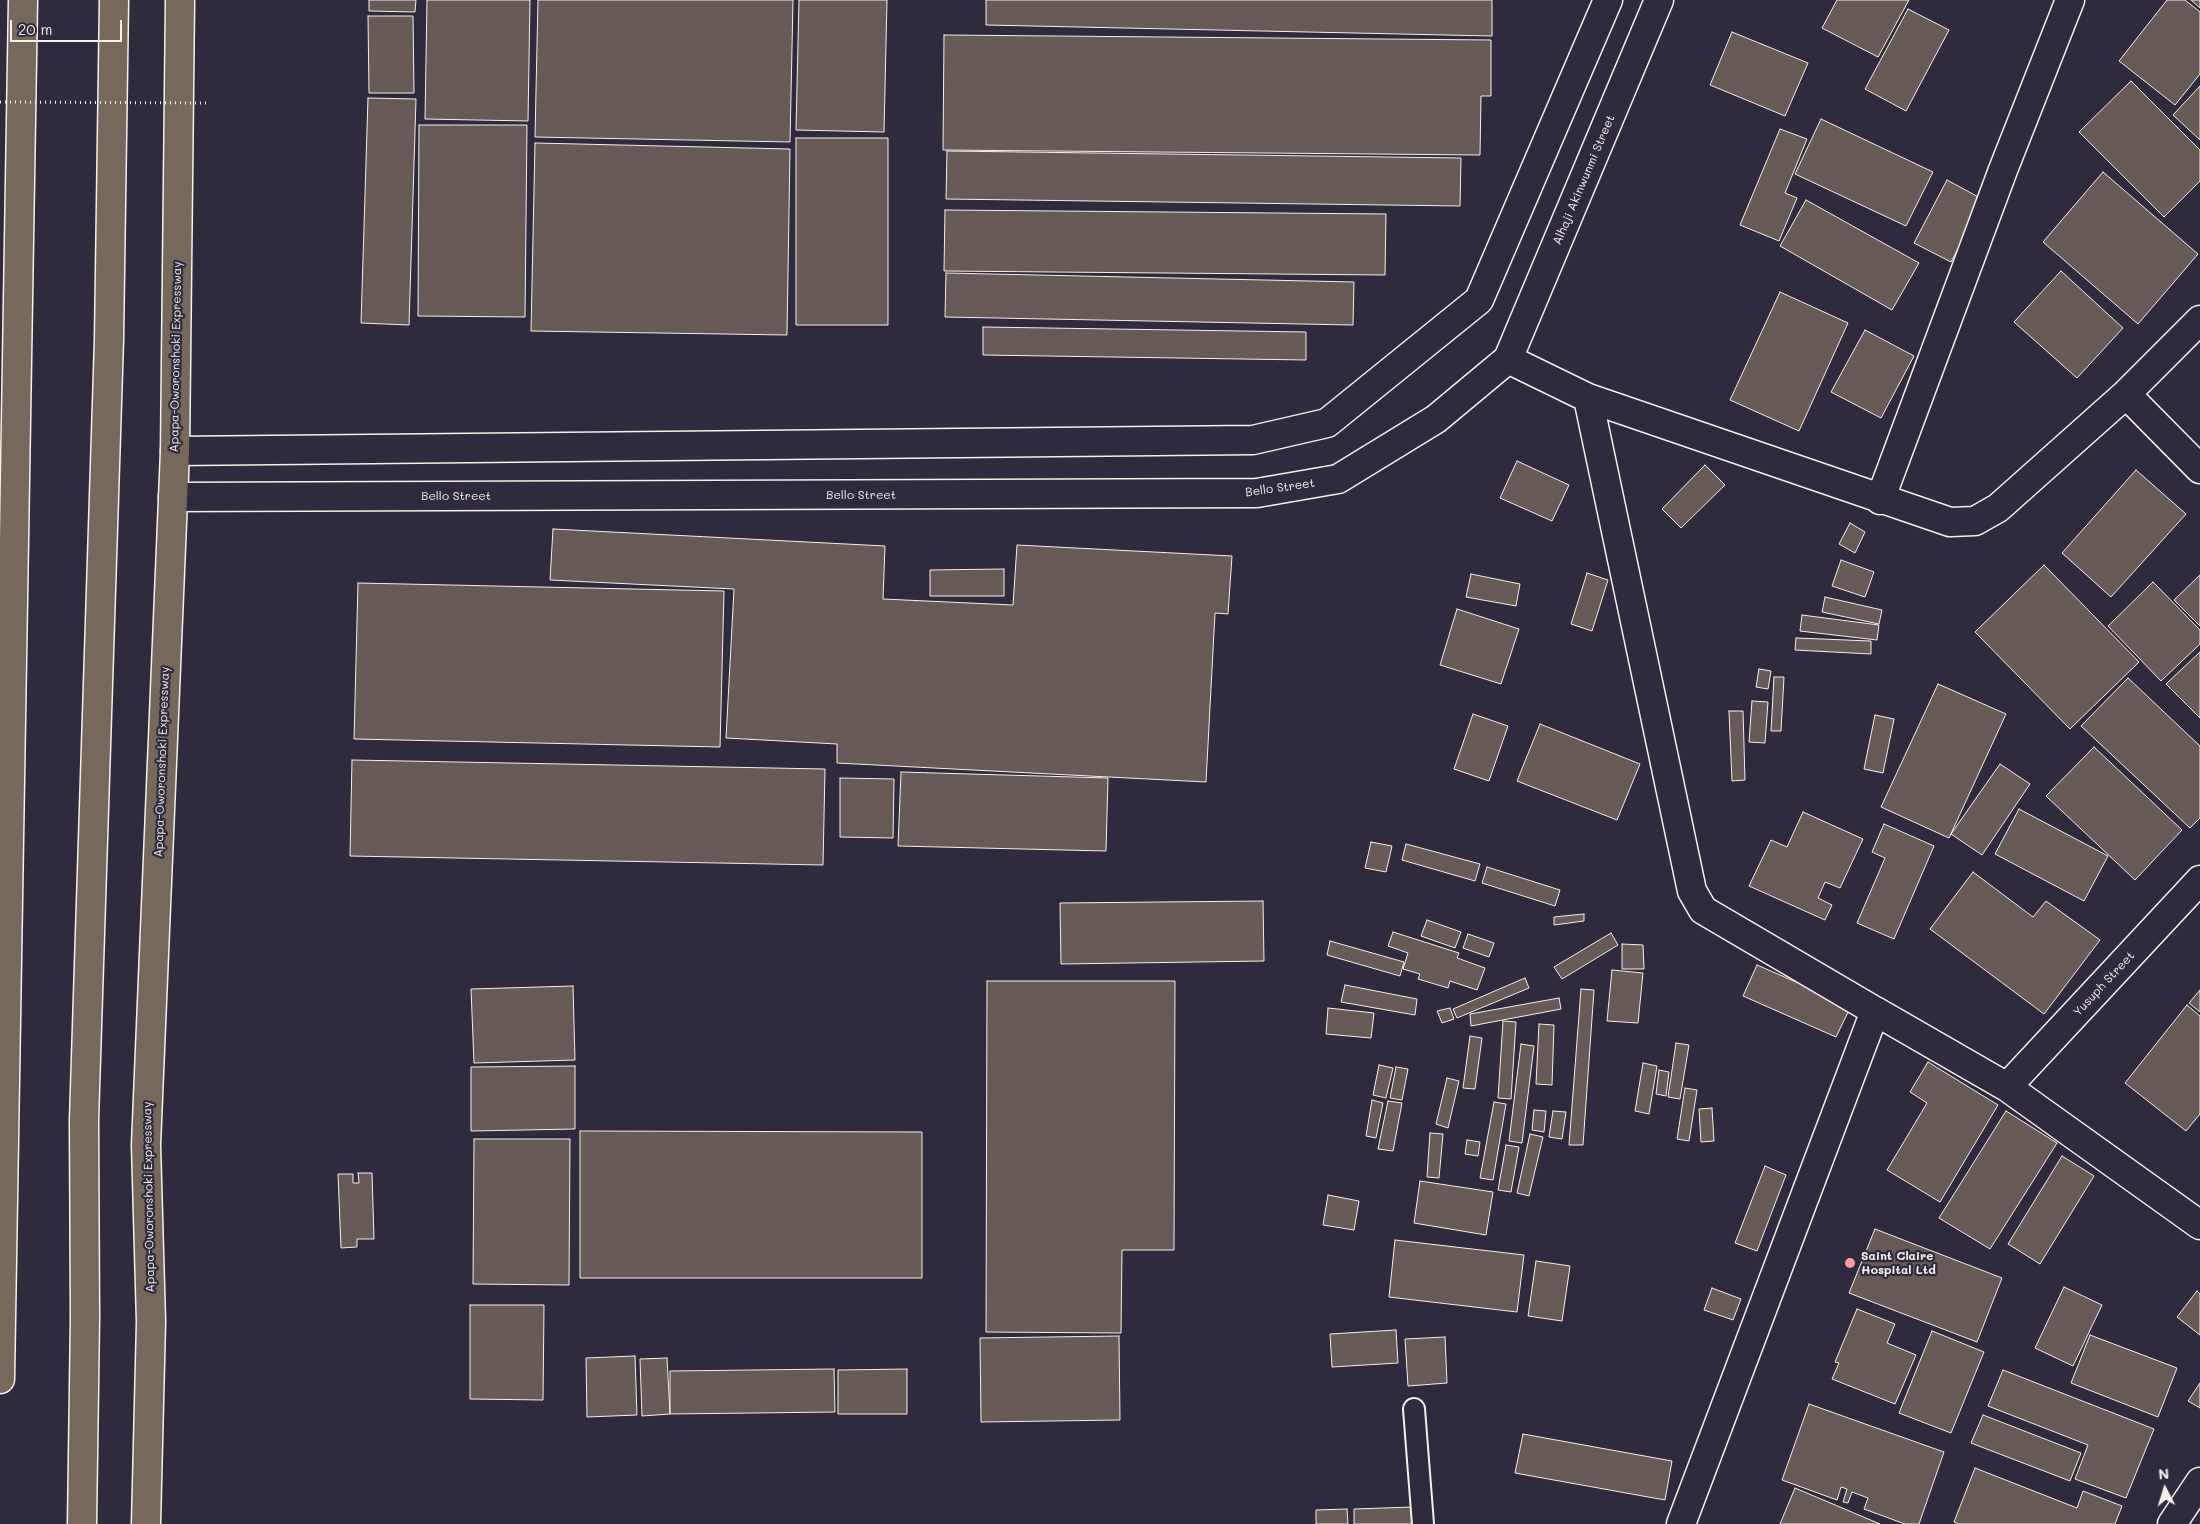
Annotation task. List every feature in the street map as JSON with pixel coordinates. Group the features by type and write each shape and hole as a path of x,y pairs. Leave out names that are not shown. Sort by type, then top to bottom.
{"main road":[{"path":"0,1379 23,0"},
{"path":"82,1524 85,1318 84,1120 110,340 114,0"},
{"name":"Apapa-Oworonshoki Expressway","path":"146,1524 151,1322 146,1145 175,451 180,0"}],"street":[{"path":"175,451 1253,440 1327,423 1478,300 1608,0"},
{"name":"Alhaji Akinwunmi Street","path":"1508,359 1659,0"},
{"path":"1880,500 2070,0"},
{"path":"1508,359 1588,398 1880,500 1950,522 1975,521 1998,508 2126,394 2200,320"},
{"name":"Bello Street","path":"173,497 1257,493 1338,479 1436,419 1508,359"},
{"path":"2126,394 2200,469"},
{"path":"1588,398 1692,891 1703,910 2007,1087 2200,1225"},
{"name":"Yusuph Street","path":"2007,1087 2200,880"},
{"path":"1681,1524 1875,1011"},
{"path":"2172,1524 2200,1482"}],"lane":[{"path":"1414,1409 1423,1524"}],"path":[{"path":"0,102 208,103"}],"building":[{"path":"369,0 416,0 415,12 369,11"},
{"path":"427,0 530,0 528,121 425,119"},
{"path":"538,0 793,0 790,142 535,137"},
{"path":"799,0 887,0 884,132 796,130"},
{"path":"986,0 1492,0 1492,36 986,25"},
{"path":"1837,0 1909,0 1878,57 1822,28"},
{"path":"2167,0 2185,0 2200,12 2200,74 2175,105 2119,61"},
{"path":"2191,0 2200,0 2200,8"},
{"path":"1908,9 1949,30 1906,111 1865,89"},
{"path":"368,16 413,16 414,93 369,93"},
{"path":"1732,32 1808,63 1785,116 1710,85"},
{"path":"944,35 1491,40 1491,96 1481,96 1480,155 943,150"},
{"path":"2131,81 2200,150 2200,181 2164,217 2079,132"},
{"path":"2200,86 2200,140 2173,115"},
{"path":"368,98 416,99 409,325 361,323"},
{"path":"1821,119 1933,172 1906,226 1795,174"},
{"path":"419,125 527,125 525,317 418,316"},
{"path":"1780,129 1807,139 1785,193 1797,198 1779,241 1740,225"},
{"path":"796,138 888,138 888,325 796,325"},
{"path":"535,143 790,149 787,335 531,331"},
{"path":"947,151 1461,158 1460,206 946,199"},
{"path":"2103,172 2198,254 2138,324 2043,242"},
{"path":"1947,180 1984,200 1951,262 1914,243"},
{"path":"1806,200 1919,263 1892,310 1780,246"},
{"path":"945,210 1386,214 1385,275 944,271"},
{"path":"2061,271 2123,328 2077,378 2014,322"},
{"path":"946,273 1354,282 1353,325 945,317"},
{"path":"1780,292 1848,323 1799,431 1730,400"},
{"path":"983,327 1306,332 1306,360 983,355"},
{"path":"1865,330 1914,356 1881,418 1831,392"},
{"path":"1517,461 1569,485 1552,521 1500,498"},
{"path":"1705,465 1725,485 1681,528 1662,509"},
{"path":"2136,470 2186,514 2111,597 2062,553"},
{"path":"1850,523 1865,532 1855,553 1839,544"},
{"path":"553,529 885,546 883,599 1013,605 1017,545 1232,556 1228,614 1215,613 1206,782 837,763 837,744 726,738 734,589 550,580"},
{"path":"1841,560 1874,572 1865,597 1832,586"},
{"path":"2044,565 2139,662 2070,729 1975,632"},
{"path":"1004,569 1004,596 930,596 930,570"},
{"path":"1587,573 1608,580 1592,631 1571,624"},
{"path":"1471,574 1520,584 1516,606 1466,597"},
{"path":"2200,575 2200,626 2174,600"},
{"path":"2153,582 2200,630 2200,644 2161,681 2108,626"},
{"path":"358,583 724,591 720,747 354,739"},
{"path":"1825,597 1882,610 1879,624 1822,612"},
{"path":"1457,609 1519,629 1501,684 1440,665"},
{"path":"1802,615 1879,625 1877,640 1800,631"},
{"path":"1796,638 1871,641 1871,654 1795,650"},
{"path":"2200,652 2200,718 2166,684"},
{"path":"1759,669 1771,671 1768,689 1756,687"},
{"path":"1774,677 1784,677 1781,731 1771,731"},
{"path":"2128,678 2200,746 2200,818 2190,828 2081,726"},
{"path":"1938,684 2006,714 1949,838 1881,807"},
{"path":"1752,701 1768,702 1765,743 1749,742"},
{"path":"1729,711 1743,711 1745,780 1732,781"},
{"path":"1473,714 1508,726 1489,781 1454,769"},
{"path":"1875,715 1894,719 1883,773 1864,769"},
{"path":"1540,724 1640,764 1617,820 1517,781"},
{"path":"2094,747 2182,830 2135,880 2046,796"},
{"path":"352,760 825,769 823,865 350,856"},
{"path":"2000,764 2030,784 1982,855 1951,834"},
{"path":"901,772 1108,778 1106,851 898,846"},
{"path":"840,778 894,779 893,838 840,837"},
{"path":"2019,809 2108,856 2084,901 1995,854"},
{"path":"1803,812 1863,839 1840,888 1825,882 1818,898 1832,905 1825,920 1749,886 1771,840 1787,847"},
{"path":"1884,824 1934,846 1894,939 1857,923 1885,858 1872,852"},
{"path":"1371,842 1392,846 1386,872 1365,868"},
{"path":"1406,844 1480,864 1475,881 1402,860"},
{"path":"1487,867 1560,890 1555,906 1482,883"},
{"path":"1973,872 2033,917 2046,901 2100,940 2044,1014 1930,929"},
{"path":"1263,901 1264,961 1061,964 1060,903"},
{"path":"1584,914 1584,921 1554,925 1554,917"},
{"path":"1427,920 1461,932 1455,948 1421,936"},
{"path":"1393,932 1459,953 1457,958 1485,968 1477,990 1450,981 1448,988 1418,979 1420,974 1403,969 1408,953 1388,946"},
{"path":"1611,933 1618,945 1562,979 1554,967"},
{"path":"1468,934 1494,943 1489,957 1463,948"},
{"path":"1330,941 1404,962 1400,976 1327,955"},
{"path":"1622,944 1643,945 1644,969 1622,969"},
{"path":"1757,965 1851,1006 1836,1037 1743,996"},
{"path":"1612,970 1643,973 1638,1023 1607,1021"},
{"path":"1525,978 1529,988 1457,1018 1453,1009"},
{"path":"987,981 1175,981 1174,1250 1122,1250 1121,1333 986,1332"},
{"path":"1345,985 1417,999 1415,1015 1341,1002"},
{"path":"573,986 575,1060 474,1063 471,989"},
{"path":"1581,989 1594,990 1583,1145 1569,1145"},
{"path":"2200,990 2200,1012 2189,1003"},
{"path":"1559,998 1561,1009 1471,1026 1470,1014"},
{"path":"2187,1005 2200,1016 2200,1114 2186,1131 2125,1083"},
{"path":"1328,1008 1374,1013 1371,1038 1326,1034"},
{"path":"1450,1008 1454,1019 1442,1023 1437,1011"},
{"path":"1503,1021 1516,1022 1511,1099 1498,1098"},
{"path":"1539,1024 1554,1025 1552,1085 1536,1084"},
{"path":"1470,1036 1482,1038 1475,1089 1463,1088"},
{"path":"1676,1043 1689,1045 1680,1099 1668,1097"},
{"path":"1521,1044 1534,1046 1522,1143 1509,1141"},
{"path":"1928,1062 1998,1105 1940,1202 1887,1170 1927,1103 1910,1092"},
{"path":"1643,1063 1657,1066 1649,1114 1635,1111"},
{"path":"1379,1065 1393,1068 1386,1098 1373,1095"},
{"path":"575,1066 575,1129 471,1131 471,1067"},
{"path":"1396,1067 1408,1069 1402,1100 1390,1098"},
{"path":"1659,1070 1669,1072 1666,1096 1656,1094"},
{"path":"1447,1078 1459,1081 1448,1128 1436,1124"},
{"path":"1685,1088 1697,1090 1689,1141 1677,1139"},
{"path":"1372,1100 1383,1103 1376,1138 1366,1136"},
{"path":"1388,1101 1402,1103 1393,1151 1378,1149"},
{"path":"1494,1102 1506,1104 1493,1180 1480,1178"},
{"path":"1712,1108 1714,1141 1701,1142 1699,1109"},
{"path":"1534,1110 1546,1111 1544,1132 1532,1130"},
{"path":"1553,1111 1566,1112 1562,1139 1549,1137"},
{"path":"2006,1111 2057,1143 1990,1249 1939,1218"},
{"path":"580,1131 922,1132 922,1278 580,1278"},
{"path":"1430,1133 1443,1134 1439,1178 1427,1177"},
{"path":"1530,1134 1543,1137 1529,1196 1517,1193"},
{"path":"474,1139 570,1139 569,1285 473,1284"},
{"path":"1467,1140 1480,1142 1478,1156 1465,1154"},
{"path":"1506,1145 1519,1147 1511,1192 1498,1190"},
{"path":"2062,1156 2094,1176 2040,1264 2008,1244"},
{"path":"1765,1166 1786,1175 1757,1251 1735,1243"},
{"path":"358,1173 372,1173 374,1239 357,1239 357,1247 341,1248 338,1174 353,1174 353,1183 359,1183"},
{"path":"1420,1181 1493,1192 1486,1235 1414,1223"},
{"path":"1328,1195 1359,1201 1354,1230 1323,1225"},
{"path":"1875,1229 2002,1278 1977,1342 1849,1293"},
{"path":"1395,1240 1524,1255 1517,1312 1389,1297"},
{"path":"1536,1261 1570,1266 1562,1321 1528,1316"},
{"path":"2064,1287 2102,1305 2073,1366 2035,1348"},
{"path":"1712,1288 1741,1299 1733,1320 1704,1310"},
{"path":"2197,1291 2200,1294 2200,1335 2177,1317"},
{"path":"470,1305 544,1305 543,1400 470,1399"},
{"path":"1857,1309 1895,1324 1887,1343 1916,1355 1895,1404 1832,1379 1839,1363 1835,1362"},
{"path":"1396,1330 1398,1363 1332,1367 1330,1334"},
{"path":"1932,1331 1984,1352 1951,1433 1899,1413"},
{"path":"2090,1335 2177,1368 2158,1417 2071,1383"},
{"path":"1119,1336 1120,1420 981,1422 980,1338"},
{"path":"1445,1337 1447,1383 1408,1386 1405,1339"},
{"path":"635,1356 637,1415 587,1417 586,1358"},
{"path":"667,1358 670,1414 642,1416 640,1359"},
{"path":"834,1369 835,1412 670,1414 670,1371"},
{"path":"907,1369 907,1414 838,1414 838,1370"},
{"path":"2003,1370 2154,1429 2126,1498 2075,1479 2088,1445 1988,1406"},
{"path":"2200,1383 2200,1408 2188,1401"},
{"path":"1809,1404 1944,1452 1919,1524 1905,1524 1864,1509 1868,1498 1852,1492 1848,1503 1843,1502 1847,1489 1841,1487 1837,1500 1782,1480"},
{"path":"1983,1415 2081,1453 2070,1481 1971,1443"},
{"path":"1523,1434 1672,1461 1665,1500 1515,1473"},
{"path":"1975,1468 2077,1508 2083,1491 2122,1506 2115,1524 1959,1524 1954,1522"},
{"path":"1795,1488 1880,1524 1780,1524"},
{"path":"1412,1507 1413,1524 1354,1524 1354,1509"},
{"path":"1347,1509 1348,1524 1316,1524 1316,1510"}],"place":[{"name":"Saint Claire Hospital Ltd","path":"1850,1263"}]}
